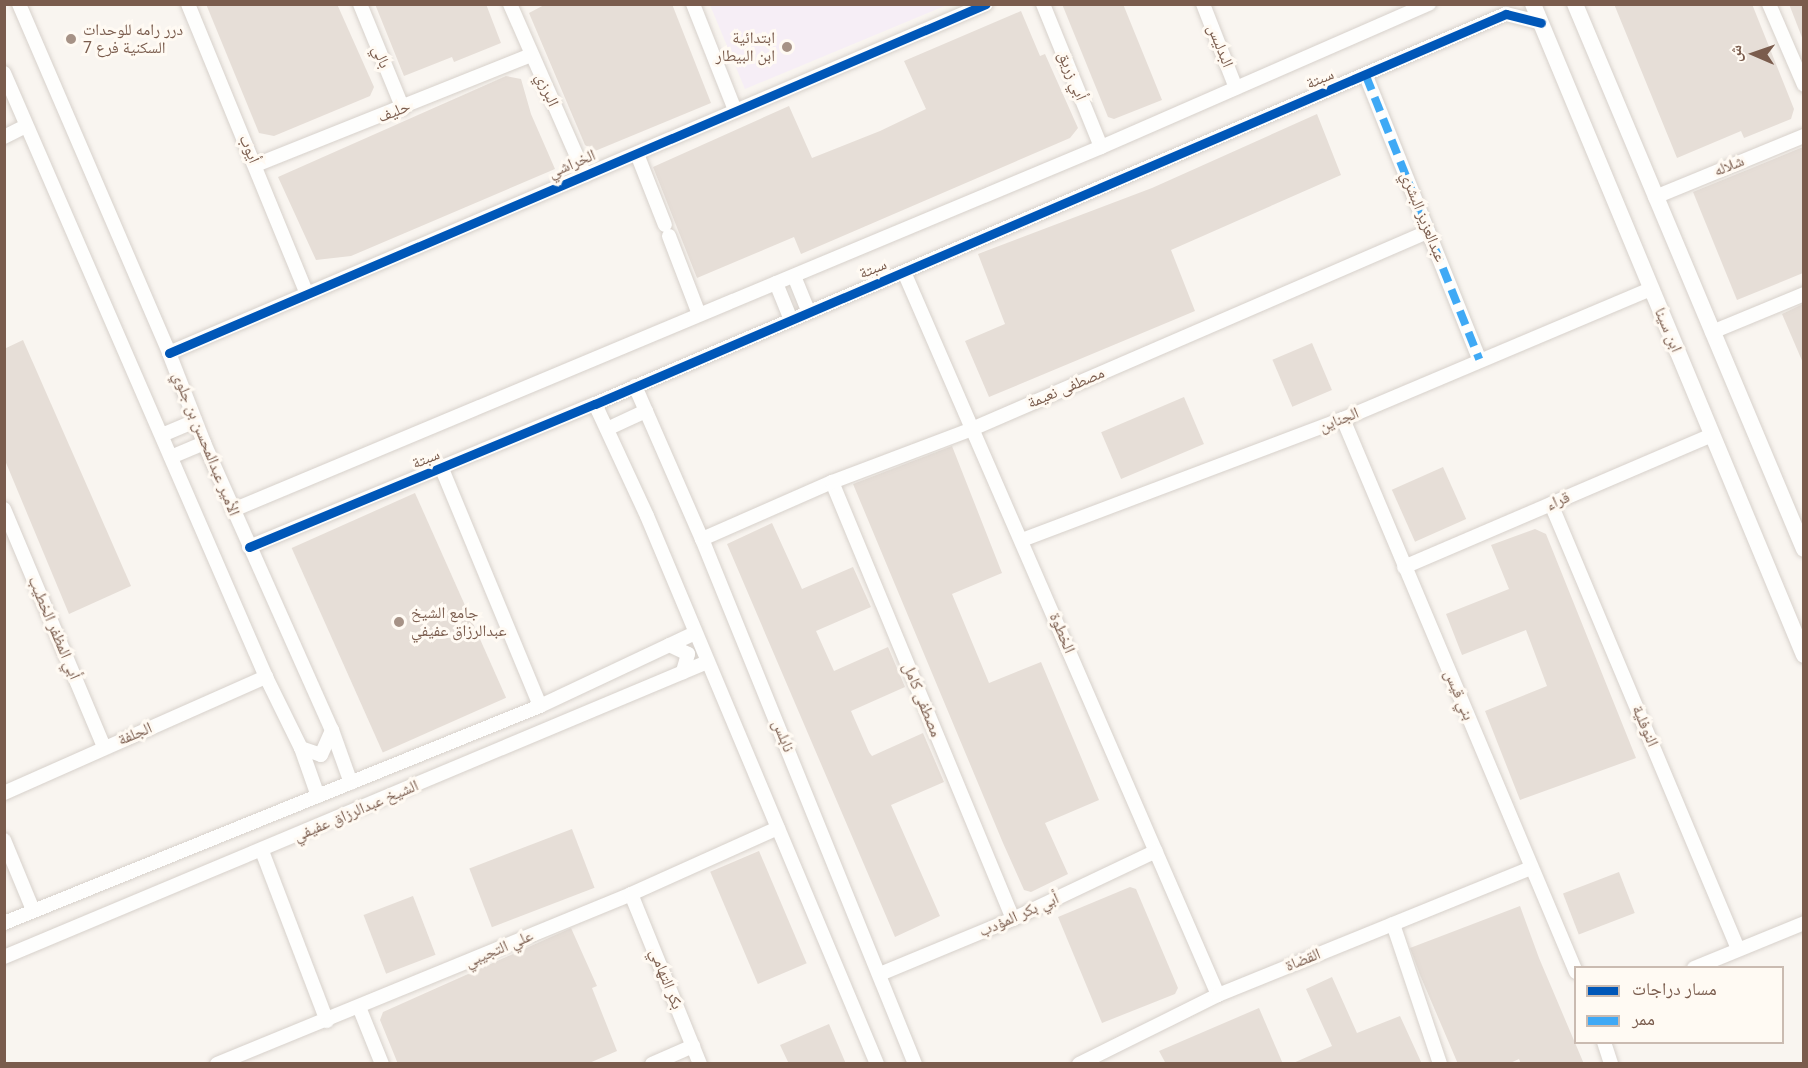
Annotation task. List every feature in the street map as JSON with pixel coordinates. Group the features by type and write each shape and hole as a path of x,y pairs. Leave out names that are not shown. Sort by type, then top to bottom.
{"street":[{"name":"الأمير عبدالمحسن بن جلوي","path":"19,4 170,353 204,444 332,730 351,783"},
{"name":"أيوب","path":"188,4 307,294"},
{"name":"بالي","path":"360,4 403,109"},
{"name":"البرزي","path":"510,4 585,175"},
{"path":"693,4 735,110"},
{"name":"الخراشي","path":"170,353 986,4"},
{"name":"أبي زريق","path":"1043,4 1101,147"},
{"name":"البدليس","path":"1203,4 1236,88"},
{"name":"سبتة","path":"233,510 1101,147 1429,4"},
{"name":"ابن سينا","path":"1533,4 1803,655"},
{"path":"1575,4 1803,549"},
{"path":"1769,4 1803,85"},
{"name":"سبتة","path":"249,547 442,469 790,318 1366,76 1504,9 1541,23"},
{"name":"حليف","path":"256,165 403,109 531,55"},
{"path":"4,72 266,677 301,748 318,796"},
{"name":"عبدالعزيز البشري","path":"1366,76 1479,359"},
{"path":"4,137 27,126"},
{"name":"شلاله","path":"1655,197 1803,136"},
{"path":"637,154 699,314"},
{"name":"مصطفى نعيمة","path":"702,539 832,482 972,429 1428,232"},
{"name":"الخطوة","path":"904,272 1218,995"},
{"path":"794,276 808,311"},
{"path":"776,283 790,318"},
{"name":"الجناين","path":"1022,540 1342,419 1479,359 1651,289"},
{"path":"1712,332 1803,294"},
{"name":"نابلس","path":"635,386 702,539 915,1064"},
{"path":"595,404 695,633 877,1064"},
{"path":"607,429 645,411"},
{"name":"بني قيس","path":"1342,419 1574,970"},
{"path":"162,435 195,421"},
{"name":"قراء","path":"1404,567 1712,435"},
{"path":"171,457 204,444"},
{"path":"442,469 540,706"},
{"name":"مصطفى كامل","path":"832,482 1013,919"},
{"name":"النوفلية","path":"1551,504 1738,948"},
{"name":"أبي المظفر الخطيب","path":"4,509 104,747"},
{"name":"الشيخ عبدالرزاق عفيفي","path":"4,923 540,706 695,633"},
{"path":"669,645 687,654 683,672"},
{"name":"الشيخ عبدالرزاق عفيفي","path":"4,957 262,851 707,662"},
{"name":"الجلفة","path":"4,793 266,677"},
{"path":"301,748 321,755 332,730"},
{"name":"علي التجيبي","path":"217,1064 327,1021 631,894 778,828"},
{"path":"4,840 33,910"},
{"path":"262,851 327,1021"},
{"name":"أبي بكر المؤدب","path":"880,974 1013,919 1156,851"},
{"name":"القضاة","path":"1083,1063 1218,995 1531,868"},
{"name":"بكر التهامي","path":"631,894 700,1064"},
{"path":"1698,966 1803,923"},
{"path":"1393,924 1440,1064"},
{"path":"359,1007 382,1064"},
{"path":"1605,1044 1611,1064"},
{"path":"652,1064 693,1046"}],"shaded area":[{"name":"ابتدائية ابن البيطار","path":"710,5 947,5 745,89"}],"building":[{"path":"206,4 337,4 374,87 370,96 274,136 259,133"},
{"path":"375,4 486,4 501,43 454,62 452,57 404,76"},
{"path":"546,4 672,4 711,103 595,151 585,145 529,13"},
{"path":"1062,4 1123,4 1162,100 1114,119 1108,117"},
{"path":"1614,4 1752,4 1794,109 1791,119 1744,138 1741,131 1677,158"},
{"path":"1789,4 1803,4 1803,40"},
{"path":"1021,11 1040,56 1045,54 1078,128 1070,138 801,254 794,237 697,278 653,167 789,106 812,158 880,131 926,109 904,61"},
{"path":"506,76 521,79 531,114 555,169 351,256 316,260 278,177"},
{"path":"1317,114 1341,175 1171,250 1195,311 989,397 965,341 1005,324 978,254 1152,188"},
{"path":"1803,147 1803,273 1737,300 1693,192"},
{"path":"1803,304 1803,363 1782,314"},
{"path":"23,340 131,586 69,614 4,458 4,349"},
{"path":"1312,343 1332,390 1292,407 1272,360"},
{"path":"1184,397 1204,444 1121,479 1101,432"},
{"path":"952,446 1002,573 952,594 989,683 1041,662 1099,800 1045,823 1068,874 1031,892 1024,890 1003,843 853,484"},
{"path":"1443,467 1466,519 1415,542 1392,490"},
{"name":"جامع الشيخ عبدالرزاق عفيفي","path":"415,493 506,698 383,753 292,548"},
{"path":"772,523 802,589 853,567 871,607 816,631 834,671 888,647 905,687 851,711 869,752 872,756 923,733 944,782 891,805 940,916 895,937 727,544"},
{"path":"1535,529 1546,534 1636,758 1520,800 1485,711 1547,686 1526,630 1462,655 1446,614 1509,589 1491,545"},
{"path":"572,829 595,888 492,927 469,868"},
{"path":"759,851 807,963 758,984 710,872"},
{"path":"1619,872 1635,913 1579,935 1563,894"},
{"path":"1130,887 1136,889 1178,988 1175,994 1102,1023 1058,917"},
{"path":"413,896 436,955 386,974 364,915"},
{"path":"1520,906 1539,958 1584,1064 1521,1064 1519,1059 1508,1064 1458,1064 1410,948"},
{"path":"571,928 597,986 592,988 617,1051 587,1064 398,1064 380,1020 383,1012"},
{"path":"1332,977 1357,1033 1400,1016 1422,1064 1291,1064 1332,1046 1306,989"},
{"path":"1259,1008 1283,1064 1166,1064 1159,1051"},
{"path":"829,1024 846,1064 789,1064 780,1045"}],"marked path":[{"path":"1366,76 1479,359"}],"cycle path":[{"path":"169,353 986,4"},
{"path":"249,547 595,404 1506,14 1541,23"}],"place":[{"name":"درر رامه للوحدات السكنية فرع 7","path":"71,39"},
{"name":"ابتدائية ابن البيطار","path":"787,47"},
{"name":"جامع الشيخ عبدالرزاق عفيفي","path":"399,622"}]}
